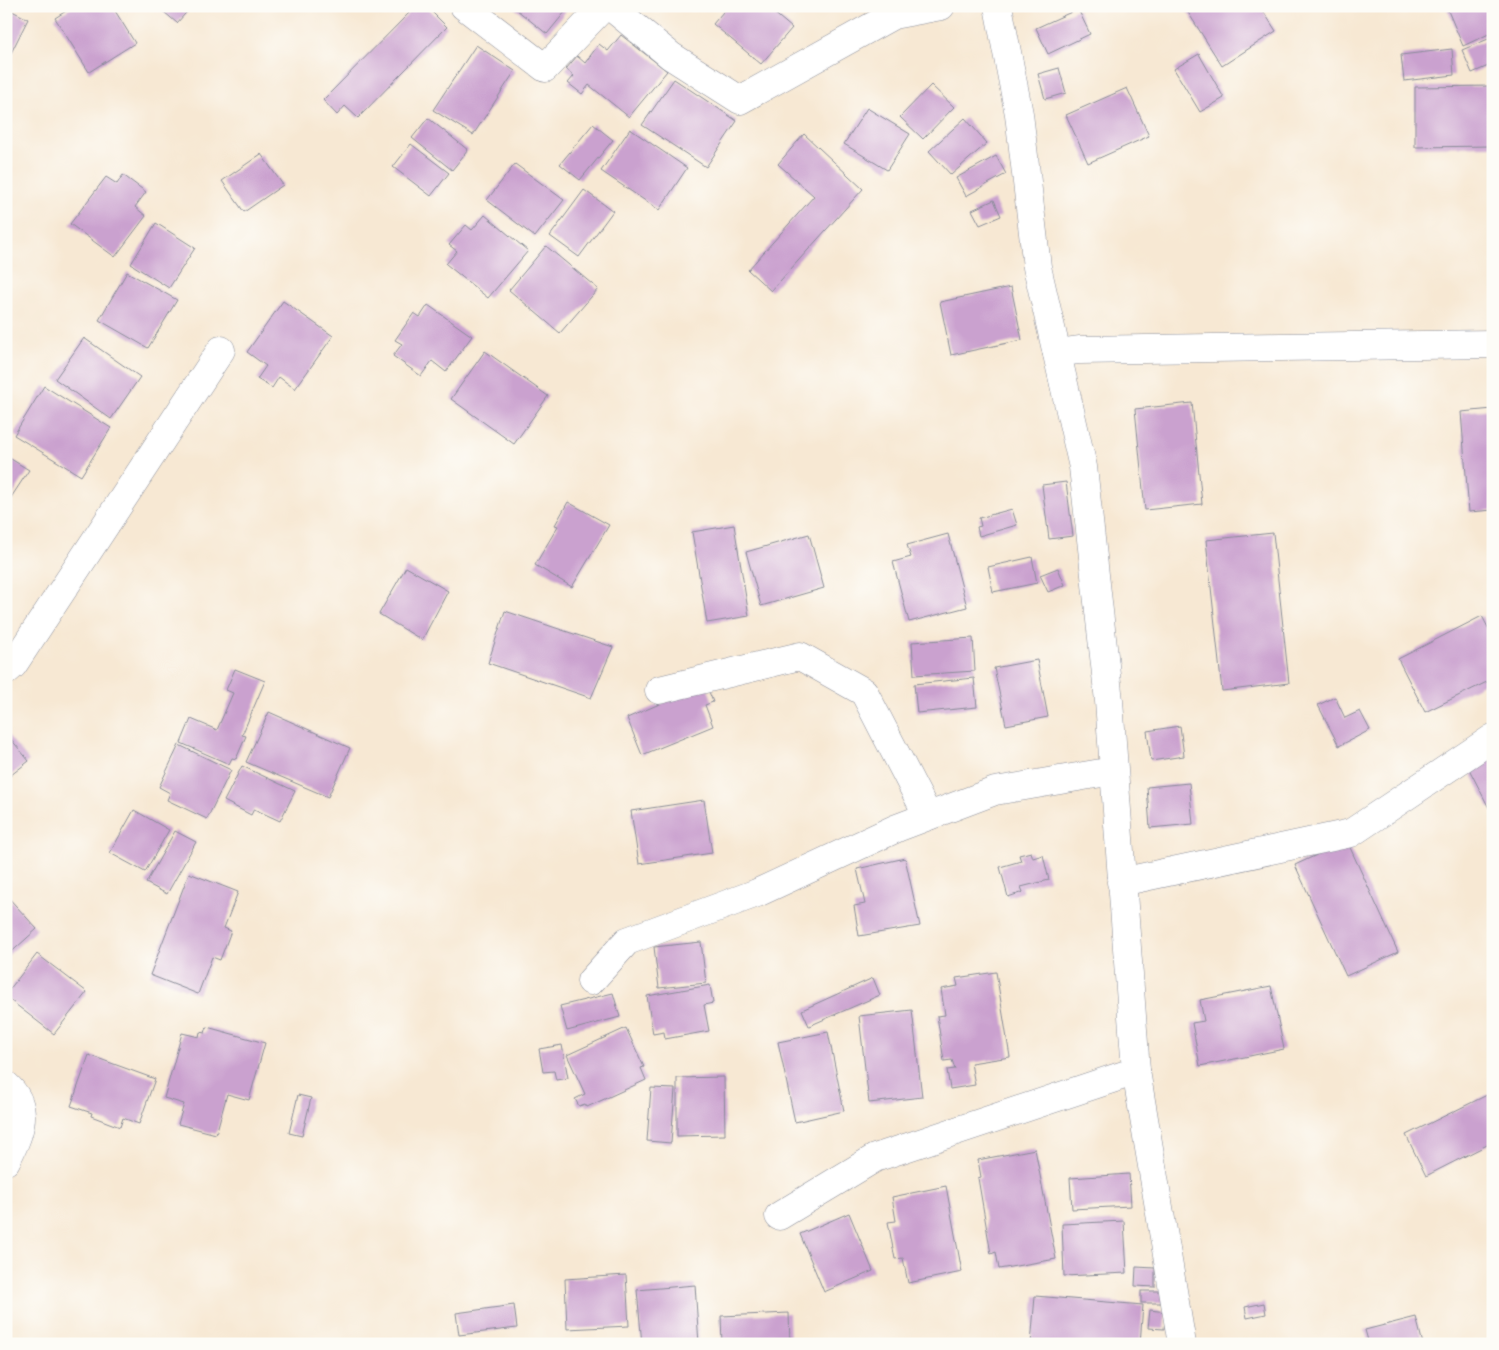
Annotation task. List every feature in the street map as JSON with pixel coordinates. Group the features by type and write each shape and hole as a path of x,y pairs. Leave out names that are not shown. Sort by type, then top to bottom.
{"street":[{"path":"464,6 545,68 604,6"},
{"path":"610,6 672,56 740,100 894,15 941,6"},
{"path":"998,6 1019,114 1037,267 1083,467 1108,701 1136,1071 1182,1344"},
{"path":"1057,353 1089,350 1493,344"},
{"path":"6,671 13,665 221,350"},
{"path":"659,690 800,656 864,692 928,816"},
{"path":"1121,882 1351,834 1493,738"},
{"path":"591,981 627,941 757,893 897,828 995,791 1114,771"},
{"path":"779,1216 875,1158 1136,1071"},
{"path":"6,1085 17,1095 22,1112 18,1137 6,1161"}],"building":[{"path":"74,6 112,6 135,43 89,72 55,18"},
{"path":"157,6 192,6 177,23"},
{"path":"416,6 426,6 447,27 358,118 345,106 337,115 323,100"},
{"path":"512,6 570,6 547,34"},
{"path":"728,6 766,6 792,28 761,64 713,24"},
{"path":"1184,6 1260,6 1276,31 1222,66"},
{"path":"1446,6 1493,6 1493,32 1463,46"},
{"path":"6,8 28,19 6,63"},
{"path":"1078,9 1090,34 1048,54 1036,28"},
{"path":"621,35 667,71 629,117 589,85 582,94 568,83 574,76 566,69 577,56 585,63 599,44 608,51"},
{"path":"1493,37 1493,64 1472,73 1462,50"},
{"path":"476,45 515,71 473,135 433,110"},
{"path":"1452,49 1454,75 1404,81 1401,55"},
{"path":"1199,54 1224,98 1200,112 1174,69"},
{"path":"1059,68 1066,93 1045,99 1038,74"},
{"path":"674,79 737,121 706,167 642,125"},
{"path":"931,85 954,107 923,139 900,117"},
{"path":"1493,86 1493,146 1415,147 1415,87"},
{"path":"1127,88 1149,136 1088,163 1066,115"},
{"path":"867,108 910,134 887,170 844,144"},
{"path":"428,118 468,150 452,170 412,138"},
{"path":"965,118 987,143 951,175 929,151"},
{"path":"593,124 613,140 580,180 560,164"},
{"path":"630,129 687,168 659,210 601,171"},
{"path":"804,134 863,189 771,291 748,270 814,196 778,164"},
{"path":"411,144 449,173 431,196 393,167"},
{"path":"261,154 283,185 244,212 222,181"},
{"path":"996,156 1006,174 966,196 956,178"},
{"path":"515,164 564,200 535,237 487,200"},
{"path":"123,175 146,192 135,207 146,216 115,257 70,224 106,177 117,184"},
{"path":"584,190 613,211 579,257 550,236"},
{"path":"994,200 1001,216 980,225 972,210"},
{"path":"485,215 528,251 488,298 446,264 457,251 449,245 466,225 472,230"},
{"path":"156,223 195,248 169,288 131,264"},
{"path":"546,246 598,289 560,333 509,290"},
{"path":"127,272 177,300 148,348 99,320"},
{"path":"1011,287 1022,340 951,355 940,302"},
{"path":"283,301 333,336 295,389 279,377 272,388 257,379 266,366 247,352"},
{"path":"428,305 472,336 446,372 432,361 421,376 393,356 402,344 395,340 414,313 420,317"},
{"path":"84,338 140,377 111,419 55,379"},
{"path":"485,351 548,396 514,444 451,399"},
{"path":"44,386 111,428 81,476 14,435"},
{"path":"1192,403 1202,504 1145,510 1135,409"},
{"path":"1493,409 1493,510 1469,512 1461,412"},
{"path":"6,456 29,470 10,499 6,497"},
{"path":"1066,482 1073,536 1049,539 1042,485"},
{"path":"568,502 609,525 572,587 535,565 558,526 555,525"},
{"path":"1012,509 1017,525 979,536 977,527 981,526 979,518"},
{"path":"734,525 749,616 707,623 692,532"},
{"path":"1273,533 1289,683 1222,691 1206,540"},
{"path":"809,534 824,588 761,606 746,552"},
{"path":"948,534 967,607 909,622 893,562 911,557 907,545"},
{"path":"1032,557 1037,583 993,592 988,567"},
{"path":"406,567 448,591 422,640 379,614"},
{"path":"1058,568 1065,585 1048,592 1040,575"},
{"path":"505,611 613,647 591,698 488,663"},
{"path":"1482,616 1493,637 1493,679 1425,712 1398,659"},
{"path":"973,638 975,671 914,675 912,642"},
{"path":"1037,660 1048,717 1006,725 994,668"},
{"path":"235,669 265,681 242,735 246,736 236,759 232,758 229,764 181,743 191,719 217,730 233,693 226,690"},
{"path":"974,678 977,707 917,713 914,684"},
{"path":"706,684 713,702 705,705 713,726 642,755 627,718"},
{"path":"1335,697 1345,718 1360,711 1370,730 1339,746 1318,705"},
{"path":"269,712 350,748 328,797 246,762"},
{"path":"1180,726 1184,756 1151,761 1147,731"},
{"path":"6,733 29,761 6,779"},
{"path":"179,745 231,770 207,819 167,800 170,793 159,787"},
{"path":"1493,752 1493,807 1489,808 1467,765"},
{"path":"242,766 295,791 280,821 254,809 251,815 224,801"},
{"path":"1189,783 1193,824 1150,828 1147,787"},
{"path":"704,800 712,853 639,864 631,811"},
{"path":"134,810 169,830 145,872 110,853"},
{"path":"175,831 196,842 167,894 146,883"},
{"path":"1347,841 1398,952 1346,976 1295,865"},
{"path":"1031,852 1033,858 1043,855 1049,880 1021,887 1023,892 1008,897 1000,867 1021,861 1019,855"},
{"path":"905,858 920,926 859,936 854,906 865,904 857,869"},
{"path":"189,873 238,892 224,928 231,931 220,960 212,957 198,994 150,975"},
{"path":"6,895 37,929 6,957"},
{"path":"701,942 706,983 659,988 654,947"},
{"path":"37,954 87,992 54,1034 6,997 6,994"},
{"path":"996,972 1010,1057 971,1063 975,1085 950,1089 947,1070 955,1069 952,1060 944,1061 937,1016 945,1015 941,989 958,986 956,978"},
{"path":"873,978 880,995 809,1026 802,1010"},
{"path":"710,985 713,1003 704,1005 709,1031 665,1039 664,1032 653,1034 647,996"},
{"path":"1271,986 1284,1049 1200,1066 1192,1023 1204,1021 1200,1000"},
{"path":"613,993 620,1017 567,1031 560,1006"},
{"path":"912,1010 922,1097 869,1103 859,1016"},
{"path":"207,1027 265,1043 249,1100 227,1094 216,1134 178,1124 184,1104 164,1098 182,1033 199,1037 200,1032 205,1033"},
{"path":"626,1028 644,1067 641,1068 646,1080 587,1107 585,1104 579,1106 575,1099 585,1094 567,1055"},
{"path":"828,1032 844,1111 795,1122 778,1042"},
{"path":"562,1045 568,1078 556,1080 554,1071 543,1072 539,1049"},
{"path":"89,1055 155,1079 139,1124 123,1118 120,1127 91,1116 92,1113 71,1106"},
{"path":"724,1077 725,1135 677,1136 677,1078"},
{"path":"651,1088 675,1089 671,1143 647,1141"},
{"path":"1489,1094 1493,1102 1493,1142 1426,1176 1406,1135"},
{"path":"298,1095 311,1098 302,1136 289,1133"},
{"path":"1035,1149 1056,1259 999,1269 996,1252 991,1254 978,1178 981,1177 978,1160"},
{"path":"1129,1174 1131,1206 1072,1209 1070,1178"},
{"path":"946,1186 962,1272 908,1283 903,1258 895,1259 888,1222 896,1221 892,1197"},
{"path":"849,1213 873,1271 824,1292 800,1234"},
{"path":"1124,1221 1127,1273 1064,1276 1062,1224"},
{"path":"1136,1267 1155,1268 1155,1287 1135,1286"},
{"path":"626,1275 629,1326 567,1329 565,1279"},
{"path":"695,1285 699,1344 642,1344 637,1290"},
{"path":"1141,1291 1166,1291 1166,1303 1141,1303"},
{"path":"1035,1296 1143,1305 1140,1344 1031,1344"},
{"path":"1264,1303 1266,1314 1247,1318 1245,1307"},
{"path":"514,1305 517,1328 459,1335 456,1313"},
{"path":"1150,1310 1166,1312 1164,1329 1148,1328"},
{"path":"789,1313 790,1344 722,1344 721,1316"},
{"path":"1416,1317 1423,1344 1369,1344 1365,1330"}]}
